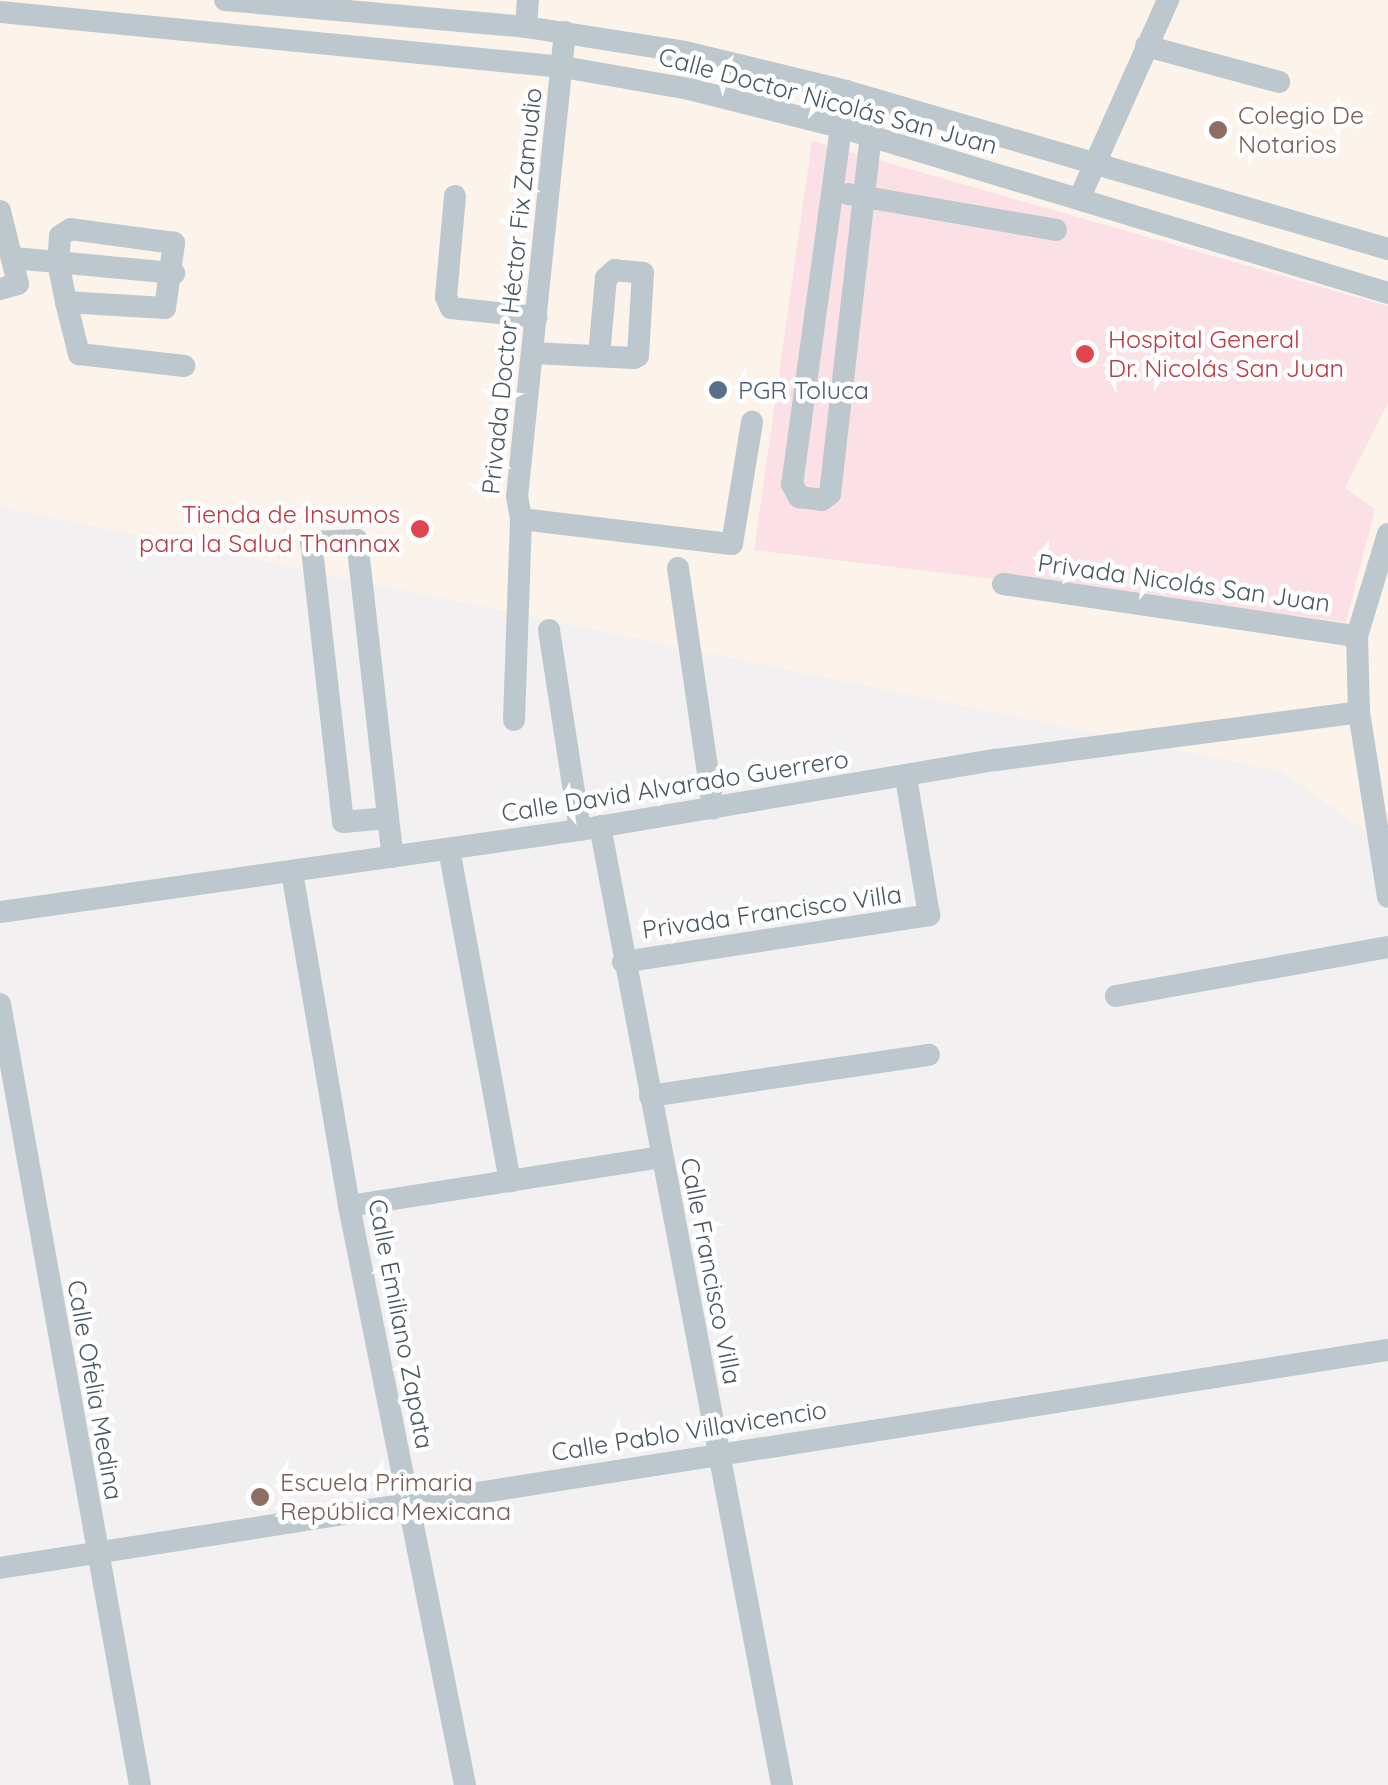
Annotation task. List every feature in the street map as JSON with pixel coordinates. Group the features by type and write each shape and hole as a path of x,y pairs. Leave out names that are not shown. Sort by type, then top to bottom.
{"street":[{"name":"Calle Doctor Nicolás San Juan","path":"225,0 526,27 685,52 875,100 1388,249"},
{"path":"526,27 528,0"},
{"path":"1080,198 1168,0"},
{"path":"305,46 310,5"},
{"name":"Calle Doctor Nicolás San Juan","path":"0,12 305,46 563,67 689,89 869,135 1388,293"},
{"name":"Privada Doctor Héctor Fix Zamudio","path":"564,32 516,508 521,519 732,544 752,422"},
{"path":"1146,46 1280,82"},
{"path":"846,92 792,484 800,497 822,500 830,494 875,100"},
{"path":"997,220 1003,175"},
{"path":"834,188 861,198 1056,230"},
{"path":"455,196 446,297 452,308 536,317"},
{"path":"0,211 18,284 0,289"},
{"path":"66,302 159,310 168,303 174,274 176,248 169,240 71,228 60,236 58,262 66,302 79,354 184,366"},
{"path":"825,251 856,255"},
{"path":"14,258 174,274"},
{"path":"533,352 598,355"},
{"path":"514,720 521,519"},
{"path":"1388,534 1357,636 1359,712 1384,845 1388,897"},
{"path":"388,818 343,822 311,542 357,540 388,818 392,857"},
{"path":"678,568 713,808"},
{"name":"Privada Nicolás San Juan","path":"1002,584 1357,636"},
{"name":"Calle Francisco Villa","path":"549,630 590,828 624,962 782,1785"},
{"name":"Calle David Alvarado Guerrero","path":"0,912 449,849 906,776 1359,712"},
{"name":"Privada Francisco Villa","path":"624,962 929,915 906,776"},
{"path":"449,849 510,1180"},
{"name":"Calle Emiliano Zapata","path":"292,872 350,1206 465,1785"},
{"path":"1116,996 1388,947"},
{"name":"Calle Ofelia Medina","path":"0,1004 95,1554 140,1785"},
{"path":"650,1096 929,1055"},
{"path":"350,1206 662,1157"},
{"name":"Calle Pablo Villavicencio","path":"0,1568 1388,1350"}],"shaded area":[{"path":"0,0 1388,0 1388,838 1375,838 1283,772 0,507"},
{"name":"Hospital General Dr. Nicolás San Juan","path":"812,141 1388,306 1388,403 1345,488 1375,509 1346,622 754,550"}],"place":[{"name":"Colegio De Notarios","path":"1218,130"},
{"name":"Hospital General Dr. Nicolás San Juan","path":"1085,354"},
{"name":"PGR Toluca","path":"718,390"},
{"name":"Tienda de Insumos para la Salud Thannax","path":"420,529"},
{"name":"Escuela Primaria República Mexicana","path":"260,1497"}]}
